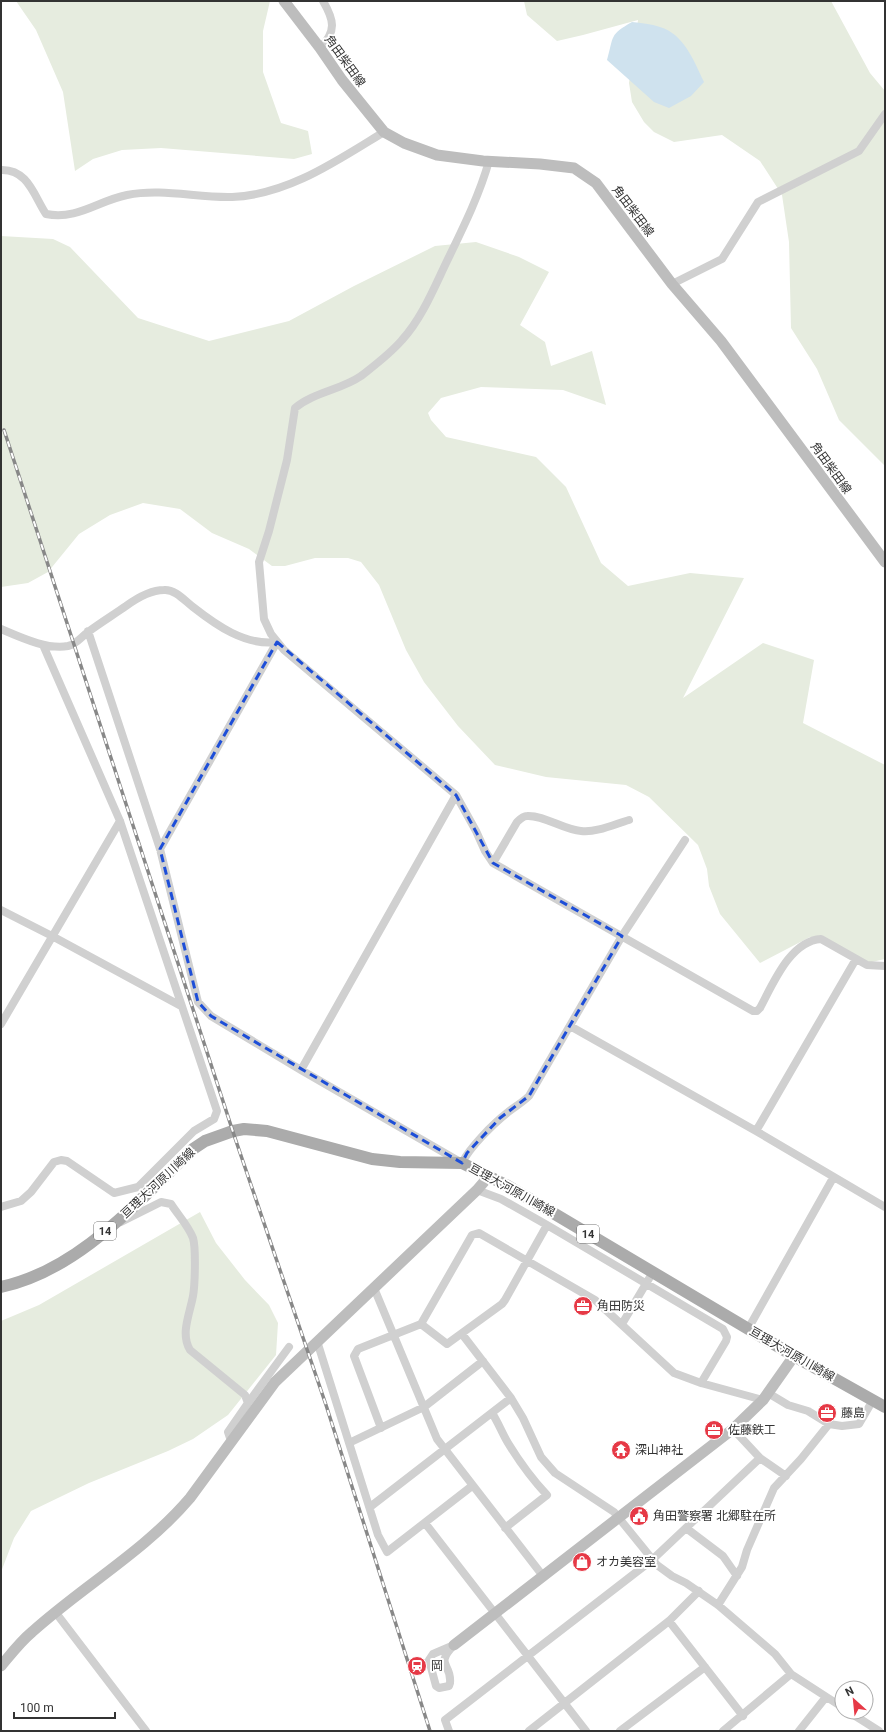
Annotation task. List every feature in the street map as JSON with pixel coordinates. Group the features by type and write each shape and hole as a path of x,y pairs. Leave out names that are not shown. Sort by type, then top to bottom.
{"main road":[{"name":"亘理大河原川崎線","path":"1,1287 37,1276 105,1232 193,1149 205,1141 233,1131 244,1129 267,1131 372,1159 400,1162 462,1163 484,1182 653,1272 877,1404"}],"street":[{"name":"角田柴田線","path":"284,1 320,48 342,80 384,132 404,143 437,155 574,168 596,183 672,284 721,341 885,562"},
{"path":"320,48 329,39 332,30 331,15 323,1"},
{"path":"672,284 722,259 758,202 859,151 885,114"},
{"path":"1,170 6,170 24,178 31,185 46,214 59,217 70,216 126,195 139,193 159,191 221,197 234,197 260,193 280,187 322,169 384,132"},
{"path":"489,161 484,181 466,224 426,305 403,340 379,362 358,378 308,400 295,408 287,460 269,531 259,562 264,619 271,634 277,642 456,795 476,831 485,851 493,863 753,1011 757,1011 760,1008 782,967 798,948 813,940 821,939 867,965 885,966"},
{"path":"1,629 31,642 43,645 68,646 80,641 88,632 143,595 153,591 167,590 178,595 221,627 235,635 268,644 277,642"},
{"path":"88,632 160,848 198,1002 211,1016 462,1163 467,1153 500,1118 529,1096 622,936 685,840"},
{"path":"160,848 277,642"},
{"path":"1,1207 22,1201 31,1192 54,1162 61,1160 67,1161 114,1193 138,1187 194,1131 214,1119 217,1111 120,821 43,645"},
{"path":"301,1070 456,795"},
{"path":"493,863 516,822 528,816 581,832 590,831 629,820"},
{"path":"1,1024 120,821"},
{"path":"1,910 181,1006"},
{"path":"756,1131 856,959"},
{"path":"570,1026 756,1131 885,1208"},
{"path":"748,1329 833,1178"},
{"path":"1,1666 32,1632 167,1523 190,1498 275,1382 295,1361 374,1288 484,1182 501,1199 647,1283 723,1330 726,1333 726,1341 700,1383"},
{"path":"105,1232 161,1202 171,1204 188,1227 193,1239 194,1294 185,1335 186,1343 190,1350 245,1395 248,1403"},
{"path":"421,1324 447,1344 462,1334 505,1300 547,1225"},
{"path":"381,1428 354,1356 358,1349 421,1324 472,1235 479,1233 595,1300 674,1373 700,1383 766,1397 808,1411 829,1424 842,1426 858,1424 877,1404"},
{"path":"622,1324 653,1272"},
{"path":"374,1288 434,1431 444,1449 543,1576"},
{"path":"462,1334 511,1398 523,1418 541,1457 548,1466 562,1478 614,1512 657,1565 672,1576 699,1591 718,1605 775,1654 791,1674 834,1702"},
{"path":"314,1343 349,1443 378,1535 387,1552 472,1486"},
{"path":"231,1441 228,1432 289,1347"},
{"path":"454,1645 433,1654 429,1660 436,1686 439,1688 449,1686 450,1683 444,1656 454,1645 733,1429 766,1397 794,1356"},
{"path":"349,1443 424,1407 483,1361"},
{"path":"370,1507 511,1398"},
{"path":"492,1413 507,1442 536,1483 547,1494 505,1528"},
{"path":"718,1605 742,1567 747,1550 774,1488 786,1476 829,1424"},
{"path":"733,1429 760,1458 786,1476"},
{"path":"448,1731 445,1720 652,1560 760,1458"},
{"path":"425,1523 586,1731"},
{"path":"686,1528 720,1553 737,1576"},
{"path":"529,1731 670,1621 699,1591"},
{"path":"56,1613 146,1731"},
{"path":"670,1621 743,1716"},
{"path":"620,1731 705,1667"},
{"path":"724,1731 791,1674"},
{"path":"798,1731 826,1697"},
{"path":"861,1720 876,1730"}],"highlighted area":[{"path":"277,642 456,795 493,863 622,936 529,1096 500,1118 467,1153 462,1163 211,1016 198,1002 160,849"}],"shaded area":[{"path":"16,1 270,1 263,31 263,72 281,123 308,131 312,154 294,159 161,148 122,150 93,159 75,171 63,92 36,30"},
{"path":"524,1 831,1 870,73 885,91 885,466 839,420 817,369 791,328 789,242 782,195 760,161 722,135 674,142 654,132 644,122 632,102 629,83 638,20 557,41 527,15"},
{"path":"1,236 53,239 70,247 138,318 209,341 289,321 354,286 435,246 476,242 519,257 549,272 520,325 545,342 551,366 592,351 606,405 563,390 481,387 441,398 428,413 431,420 446,437 536,457 566,487 601,563 628,586 690,573 744,578 683,698 763,643 814,660 803,723 885,765 885,959 863,964 810,937 760,963 720,914 709,886 707,869 698,845 649,797 626,785 546,777 495,765 458,726 424,682 406,650 379,585 361,562 348,558 315,558 285,566 272,566 249,549 212,533 180,509 143,503 110,515 79,534 48,572 28,583 1,587"},
{"path":"200,1212 216,1243 245,1280 269,1305 278,1323 276,1355 228,1415 193,1439 168,1451 89,1483 31,1511 14,1538 1,1572 1,1321 39,1305"}],"water":[{"path":"632,22 660,27 676,36 682,42 692,57 704,82 691,96 669,108 654,102 607,60 612,41 616,33"}],"railway":[{"path":"4,430 235,1138 326,1405 430,1731"}],"place":[{"name":"角田防災","path":"583,1306"},
{"name":"藤島","path":"827,1413"},
{"name":"佐藤鉄工","path":"714,1430"},
{"name":"深山神社","path":"621,1450"},
{"name":"角田警察署 北郷駐在所","path":"639,1516"},
{"name":"オカ美容室","path":"582,1562"},
{"name":"岡","path":"417,1666"}]}
